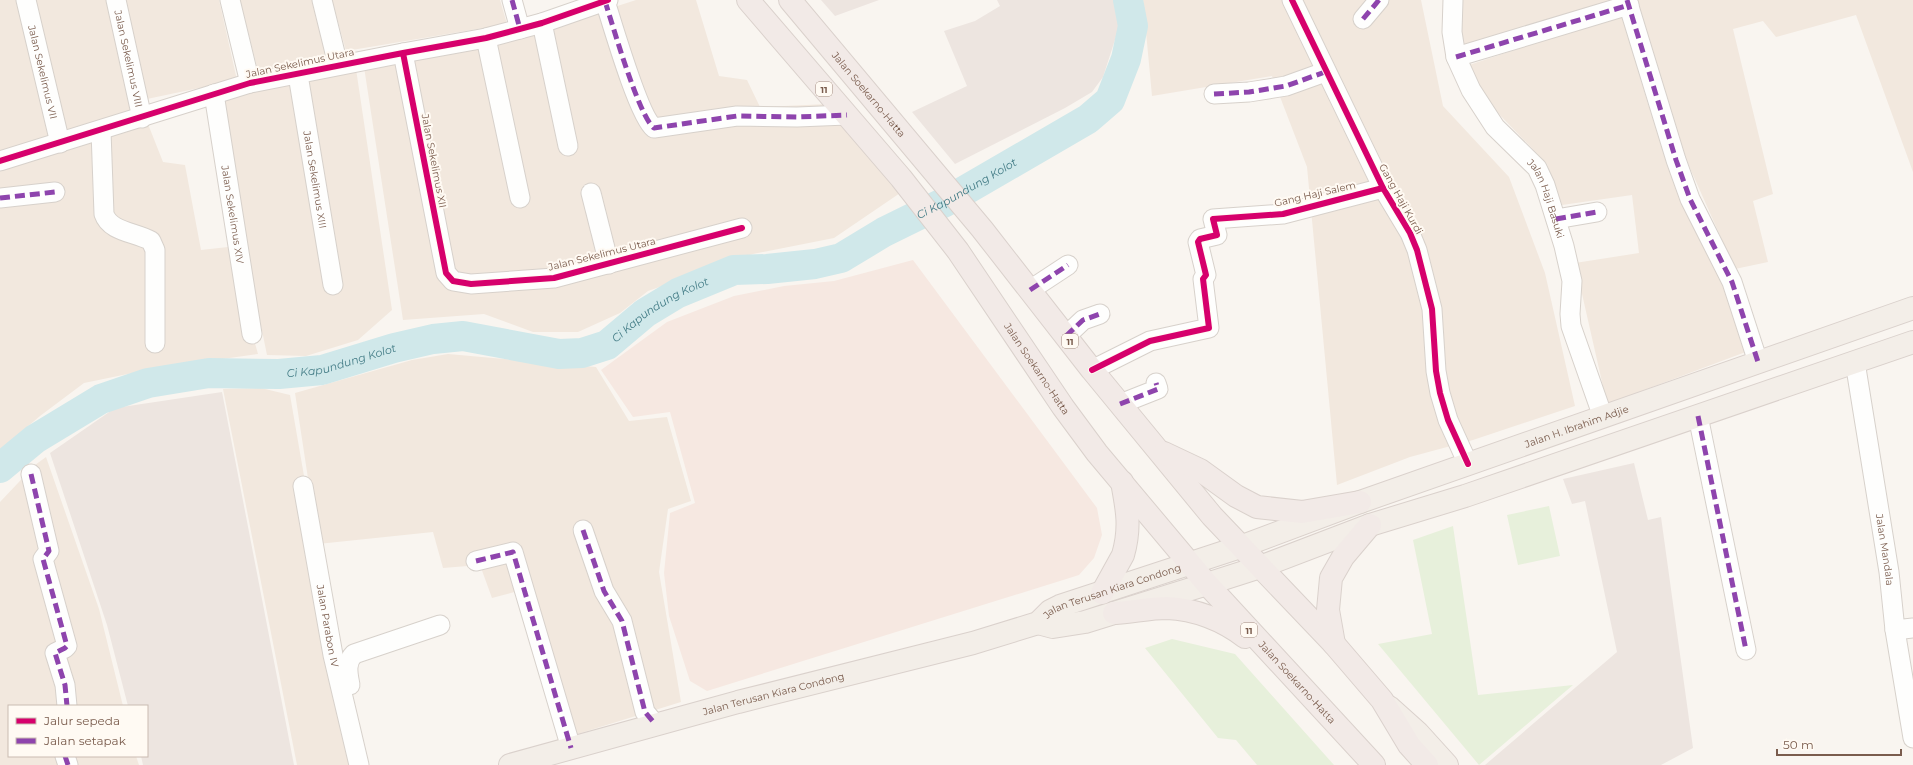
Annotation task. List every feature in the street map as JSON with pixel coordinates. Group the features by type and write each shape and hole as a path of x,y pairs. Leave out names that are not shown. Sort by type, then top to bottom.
{"highway":[{"name":"Jalan Soekarno-Hatta","path":"748,0 901,178 958,251 1063,408 1097,453 1122,481 1189,564 1374,765"},
{"name":"Jalan Soekarno-Hatta","path":"790,0 982,229 1092,370 1212,516 1334,644 1382,700 1410,745 1427,765"},
{"path":"1159,451 1200,470 1236,496 1257,507 1302,512 1360,502"},
{"path":"1102,593 1123,555 1125,548 1129,521 1122,481"},
{"path":"1334,644 1328,610 1331,578 1343,557 1370,525"},
{"path":"1114,613 1168,608 1200,613 1231,625 1264,650 1292,676"}],"main road":[{"name":"Jalan H. Ibrahim Adjie","path":"1240,547 1360,502 1913,308"},
{"path":"1260,567 1370,525 1465,496 1913,342"},
{"name":"Jalan Terusan Kiara Condong","path":"510,765 655,724 959,646 1038,623 1050,611 1060,606 1240,547"},
{"name":"Jalan Terusan Kiara Condong","path":"1038,623 1053,627 1065,627 1260,567"},
{"name":"Jalan Soekarno-Hatta","path":"1382,700 1418,733 1447,765"},
{"name":"Jalan Soekarno-Hatta","path":"1340,727 1363,765"}],"street":[{"name":"Jalan Sekelimus VII","path":"26,0 60,143"},
{"name":"Jalan Sekelimus VIII","path":"116,0 142,118"},
{"path":"230,0 250,84"},
{"path":"322,0 338,65"},
{"path":"512,0 520,29"},
{"name":"Jalan Sekelimus Utara","path":"0,161 250,84 338,65 486,38 542,23 607,0"},
{"path":"607,0 630,80 648,122 654,128 737,116 797,117 847,115"},
{"name":"Gang Haji Kurdi","path":"1292,0 1325,72 1382,188 1410,233 1417,250 1432,309 1436,371 1440,393 1448,420 1468,464"},
{"path":"1363,18 1379,0"},
{"name":"Jalan Haji Basuki","path":"1453,0 1452,32 1456,57 1471,90 1495,126 1537,168 1545,185 1556,219 1572,281 1570,314 1571,326 1603,417"},
{"path":"1456,57 1628,3 1676,160 1690,199 1732,282 1758,362"},
{"path":"542,23 568,146"},
{"path":"486,38 520,198"},
{"name":"Jalan Sekelimus XII","path":"403,53 446,273"},
{"path":"1214,94 1249,92 1286,86 1325,72"},
{"name":"Jalan Sekelimus XIII","path":"298,74 334,285"},
{"name":"Jalan Sekelimus XIV","path":"214,94 252,334"},
{"path":"101,131 104,214 106,221 111,226 151,241 155,250 155,343"},
{"name":"Gang Haji Salem","path":"1092,370 1150,341 1209,328 1203,279 1206,275 1198,242 1200,239 1217,235 1213,219 1283,214 1382,188"},
{"path":"0,198 55,192"},
{"path":"591,193 609,264"},
{"path":"1556,219 1597,212"},
{"name":"Jalan Sekelimus Utara","path":"446,273 453,281 471,284 554,278 742,228"},
{"path":"1030,290 1068,265"},
{"path":"1066,336 1082,320 1100,314"},
{"name":"Jalan Mandala","path":"1855,362 1889,572 1904,629 1913,738"},
{"path":"1120,404 1158,389 1156,383"},
{"path":"1698,416 1746,650"},
{"path":"31,474 49,551 43,559 66,646 55,653 65,685 67,705"},
{"name":"Jalan Parabon IV","path":"303,486 333,655 359,765"},
{"path":"583,530 604,591 622,621 645,712 655,724"},
{"path":"476,561 513,552 571,748"},
{"path":"366,765 347,670 348,659 354,654 440,625"}],"shaded area":[{"path":"0,0 20,0 51,138 0,152"},
{"path":"34,0 107,0 130,110 63,134"},
{"path":"125,0 219,0 237,80 147,99"},
{"path":"240,0 315,0 329,57 258,71"},
{"path":"332,0 500,0 507,24 346,51"},
{"path":"636,0 696,0 719,76 747,80 760,107 828,104 906,189 834,238 753,254 648,291 620,313 578,332 533,332 484,314 403,320 364,67 574,20"},
{"path":"821,0 879,0 835,16"},
{"path":"997,0 1116,0 1119,4 1121,21 1103,77 1092,92 1065,108 955,164 912,112 967,86 944,31 975,21 1000,6"},
{"path":"1143,0 1421,0 1443,106 1509,177 1545,273 1575,406 1473,440 1410,457 1337,485 1307,167 1272,76 1152,96"},
{"path":"1457,0 1619,0 1461,60"},
{"path":"1632,0 1913,0 1913,172 1856,15 1776,37 1763,21 1733,29 1773,194 1753,201 1768,262 1735,269 1656,92"},
{"path":"1622,15 1648,104 1718,261 1751,350 1607,404 1575,263 1639,253 1632,195 1562,205 1547,164 1472,86 1469,65"},
{"path":"356,69 392,310 358,340 306,356 267,355 215,101"},
{"path":"148,124 163,162 185,165 201,250 228,247 258,354 152,369 84,383 40,416 0,450 0,165"},
{"path":"913,260 1097,508 1102,535 1094,558 1079,575 707,691 690,681 669,616 664,573 670,513 695,503 670,412 633,417 601,370 667,322 734,296 784,286 834,281"},
{"path":"448,354 596,367 629,421 667,417 691,501 668,509 659,572 681,702 571,736 522,590 492,598 480,565 443,568 433,532 318,544 295,393 412,360"},
{"path":"261,388 290,395 354,765 297,765 223,389"},
{"path":"222,392 294,765 143,765 141,757 148,757 148,705 128,705 107,625 50,453 115,408"},
{"path":"46,457 99,609 123,705 8,705 8,757 136,757 139,765 0,765 0,502 35,465"},
{"path":"1634,463 1648,520 1661,517 1693,748 1661,765 1485,765 1617,652 1585,501 1572,504 1563,479"}],"green space":[{"path":"1549,506 1560,556 1518,565 1507,515"},
{"path":"1453,526 1478,695 1573,685 1479,765 1378,644 1432,634 1413,540"},
{"path":"1172,639 1235,654 1334,765 1257,765 1236,740 1218,738 1145,648"}],"waterway":[{"name":"Ci Kapundung Kolot","path":"0,468 35,439 101,399 148,383 209,373 279,374 322,370 394,348 433,339 463,336 559,354 582,353 607,345 645,313 678,293 734,270 767,269 815,264 841,258 884,232 945,202 1088,119 1110,100 1126,59 1133,26 1128,0"}],"marked path":[{"path":"512,0 520,29"},
{"path":"1363,19 1379,0"},
{"path":"1627,0 1676,160 1690,199 1732,282 1758,362"},
{"path":"605,1 634,89 641,107 654,128 737,116 797,117 847,115"},
{"path":"1456,57 1629,5"},
{"path":"1214,94 1249,92 1286,86 1325,72"},
{"path":"0,198 55,192"},
{"path":"1556,219 1597,212"},
{"path":"1030,290 1068,265"},
{"path":"1066,336 1083,320 1100,314"},
{"path":"1120,404 1158,389 1156,383"},
{"path":"1698,416 1746,650"},
{"path":"31,474 49,551 43,559 67,646 55,653 65,685 67,705"},
{"path":"583,530 604,591 622,621 645,712 655,724"},
{"path":"476,561 513,552 571,748"},
{"path":"65,757 68,765"}],"cycle path":[{"path":"0,161 250,83 486,38 542,23 608,0"},
{"path":"1292,0 1383,188 1410,233 1417,250 1432,309 1436,371 1440,393 1448,420 1468,464"},
{"path":"403,53 446,273 453,281 471,284 554,278 742,228"},
{"path":"1092,370 1150,341 1209,328 1203,279 1206,275 1198,242 1200,239 1217,235 1213,219 1283,214 1383,188"}]}
